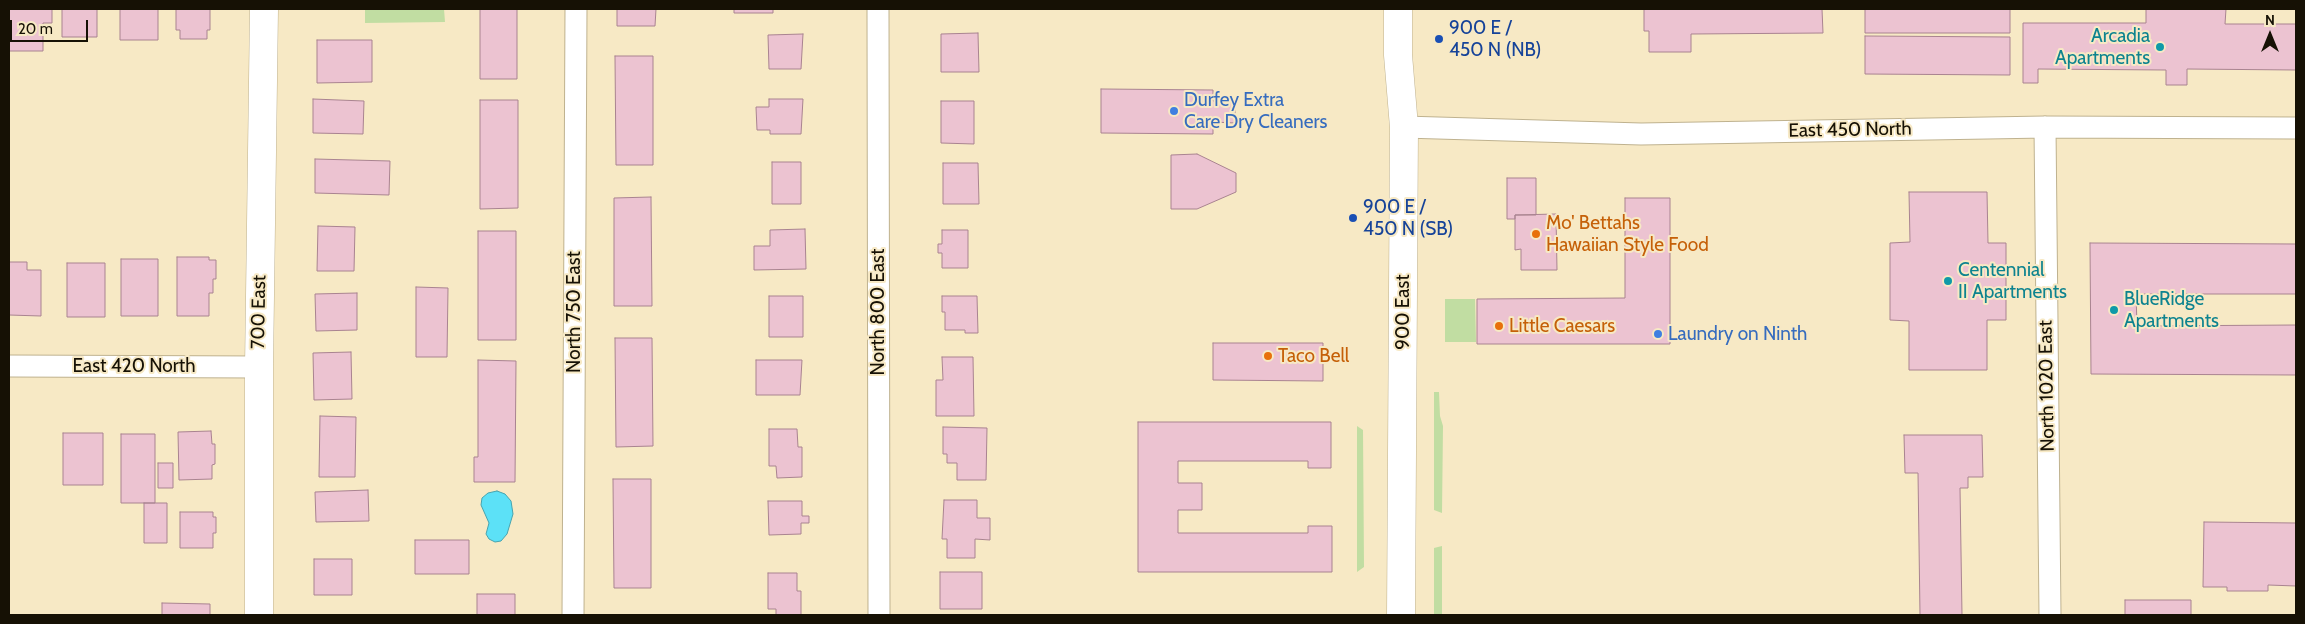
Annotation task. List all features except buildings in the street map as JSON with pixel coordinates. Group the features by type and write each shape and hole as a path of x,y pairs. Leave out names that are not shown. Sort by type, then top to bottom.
{"street":[{"name":"700 East","path":"259,615 259,367 264,9"},
{"name":"North 750 East","path":"573,615 576,9"},
{"name":"North 800 East","path":"878,9 879,615"},
{"name":"900 East","path":"1398,9 1398,55 1404,127 1401,615"},
{"name":"East 450 North","path":"1404,127 1641,134 2045,127 2296,128"},
{"name":"North 1020 East","path":"2045,127 2050,615"},
{"name":"East 420 North","path":"9,366 259,367"}],"green space":[{"path":"365,9 444,9 445,22 365,23"},
{"path":"1445,299 1475,299 1476,342 1445,342"},
{"path":"1434,392 1439,392 1440,416 1443,426 1442,513 1434,510"},
{"path":"1357,426 1363,430 1364,567 1357,572"},
{"path":"1442,546 1442,615 1434,615 1434,548"}],"water":[{"path":"497,491 505,494 511,501 513,514 507,534 501,541 495,542 489,539 486,534 489,523 481,505 482,498 488,493"}],"place":[{"name":"900 E / 450 N (NB)","path":"1439,39"},
{"name":"Arcadia Apartments","path":"2160,47"},
{"name":"Durfey Extra Care Dry Cleaners","path":"1174,111"},
{"name":"900 E / 450 N (SB)","path":"1353,218"},
{"name":"Mo' Bettahs Hawaiian Style Food","path":"1536,234"},
{"name":"Centennial II Apartments","path":"1948,281"},
{"name":"BlueRidge Apartments","path":"2114,310"},
{"name":"Little Caesars","path":"1499,326"},
{"name":"Laundry on Ninth","path":"1658,334"},
{"name":"Taco Bell","path":"1268,356"}]}
